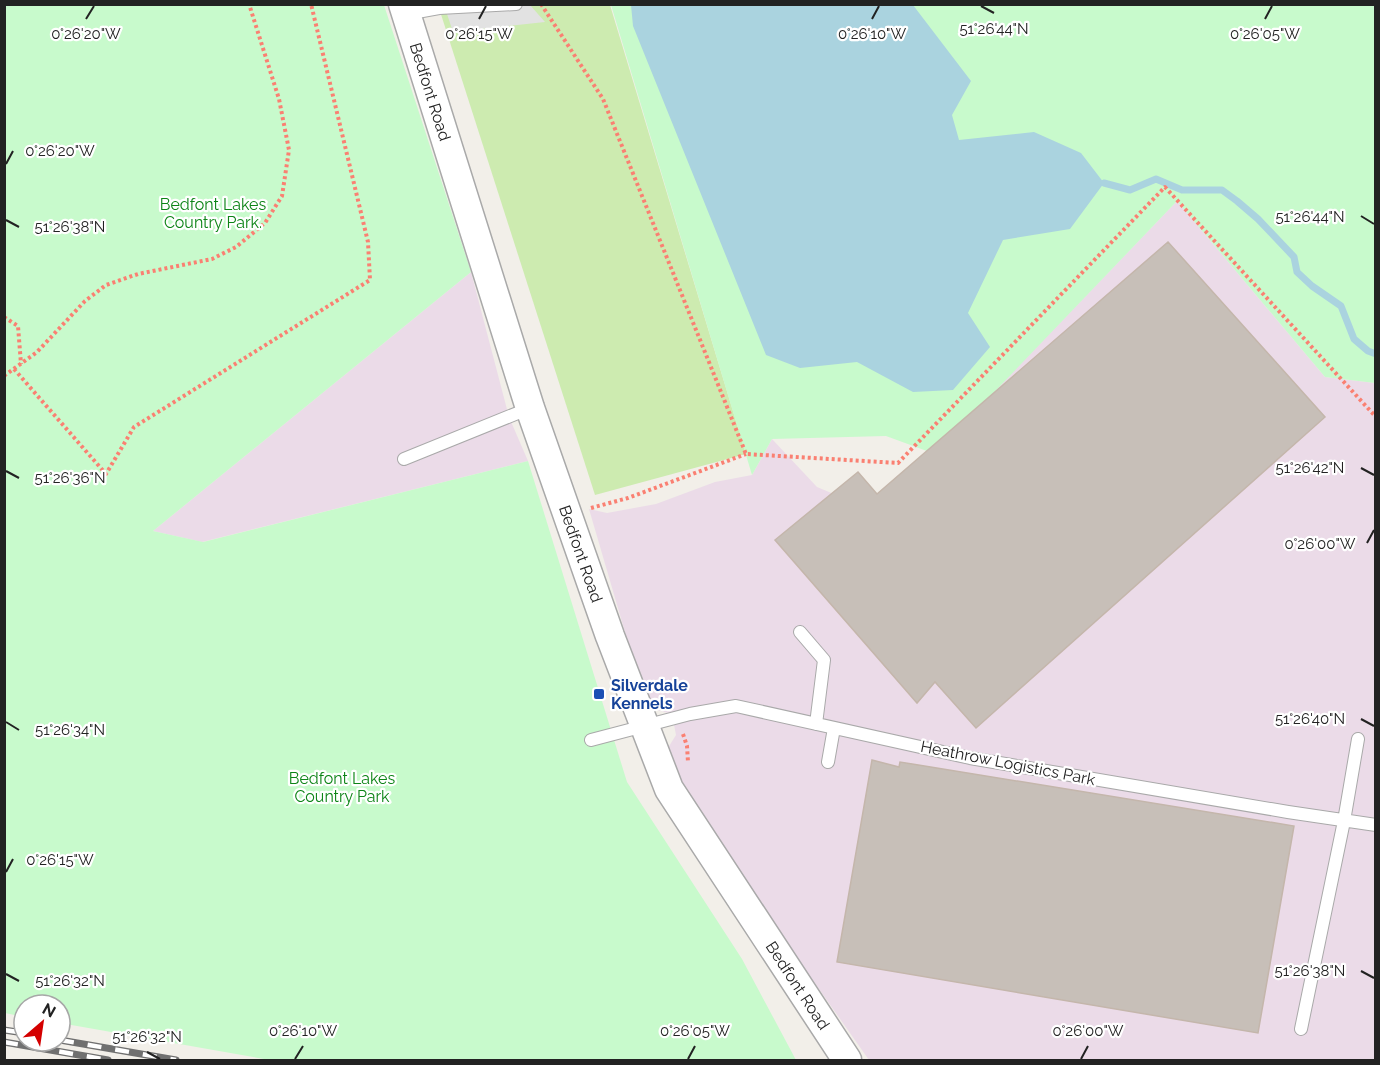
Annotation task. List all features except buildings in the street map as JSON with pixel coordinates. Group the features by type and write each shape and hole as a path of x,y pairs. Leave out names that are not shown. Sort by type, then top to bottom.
{"street":[{"name":"Bedfont Road","path":"405,9 530,408 644,727 669,789 847,1060"}],"lane":[{"path":"405,9 516,4"},
{"path":"404,459 530,408"},
{"path":"800,632 824,660 816,724"},
{"name":"Heathrow Logistics Park","path":"591,741 690,714 736,706 970,758 1376,825"},
{"path":"828,762 834,728"},
{"path":"1302,1029 1358,739"}],"path":[{"path":"4,376 54,336 85,301 106,285 138,274 212,259 236,247 265,223 282,196 290,150 279,99 249,4"},
{"path":"14,369 106,474 134,427 370,280 368,242 312,4"},
{"path":"541,4 603,99 746,454"},
{"path":"589,509 628,498 746,454 898,463 1165,187 1376,417"},
{"path":"4,317 18,326 21,364"}],"shaded area":[{"path":"444,5 530,5 545,22 453,32"},
{"path":"1177,201 1325,377 1375,383 1375,1060 869,1060 680,792 666,751 676,735 672,714 657,710 644,697 589,509 607,513 656,504 715,482 752,475 772,439 817,487 841,497 870,498 906,483"},
{"path":"471,272 509,417 528,461 202,542 153,531"}],"green space":[{"name":"Bedfont Lakes Country Park","path":"4,5 384,5 471,272 153,531 203,542 528,461 627,782 742,959 796,1060 270,1060 72,1025 72,993 12,993 12,1014 5,1013"},
{"path":"438,5 610,5 746,454 595,495"},
{"path":"611,5 1375,5 1375,383 1325,377 1177,201 935,454 886,436 772,439 752,475"}],"water":[{"path":"631,5 913,5 971,81 952,115 959,140 1034,132 1081,153 1104,183 1070,229 1003,240 968,313 990,347 953,390 913,392 857,362 800,368 766,355 633,26"}],"waterway":[{"path":"1104,183 1130,190 1156,179 1182,190 1222,190 1258,219 1294,257 1297,272 1312,286 1341,306 1354,339 1368,351 1376,354"}],"railway":[{"path":"4,1030 12,1031"},
{"path":"4,1042 108,1060"},
{"path":"72,1042 176,1060"}],"place":[{"name":"Silverdale Kennels","path":"599,694"}],"park label":[{"name":"Bedfont Lakes Country Park.","path":"213,213"}]}
